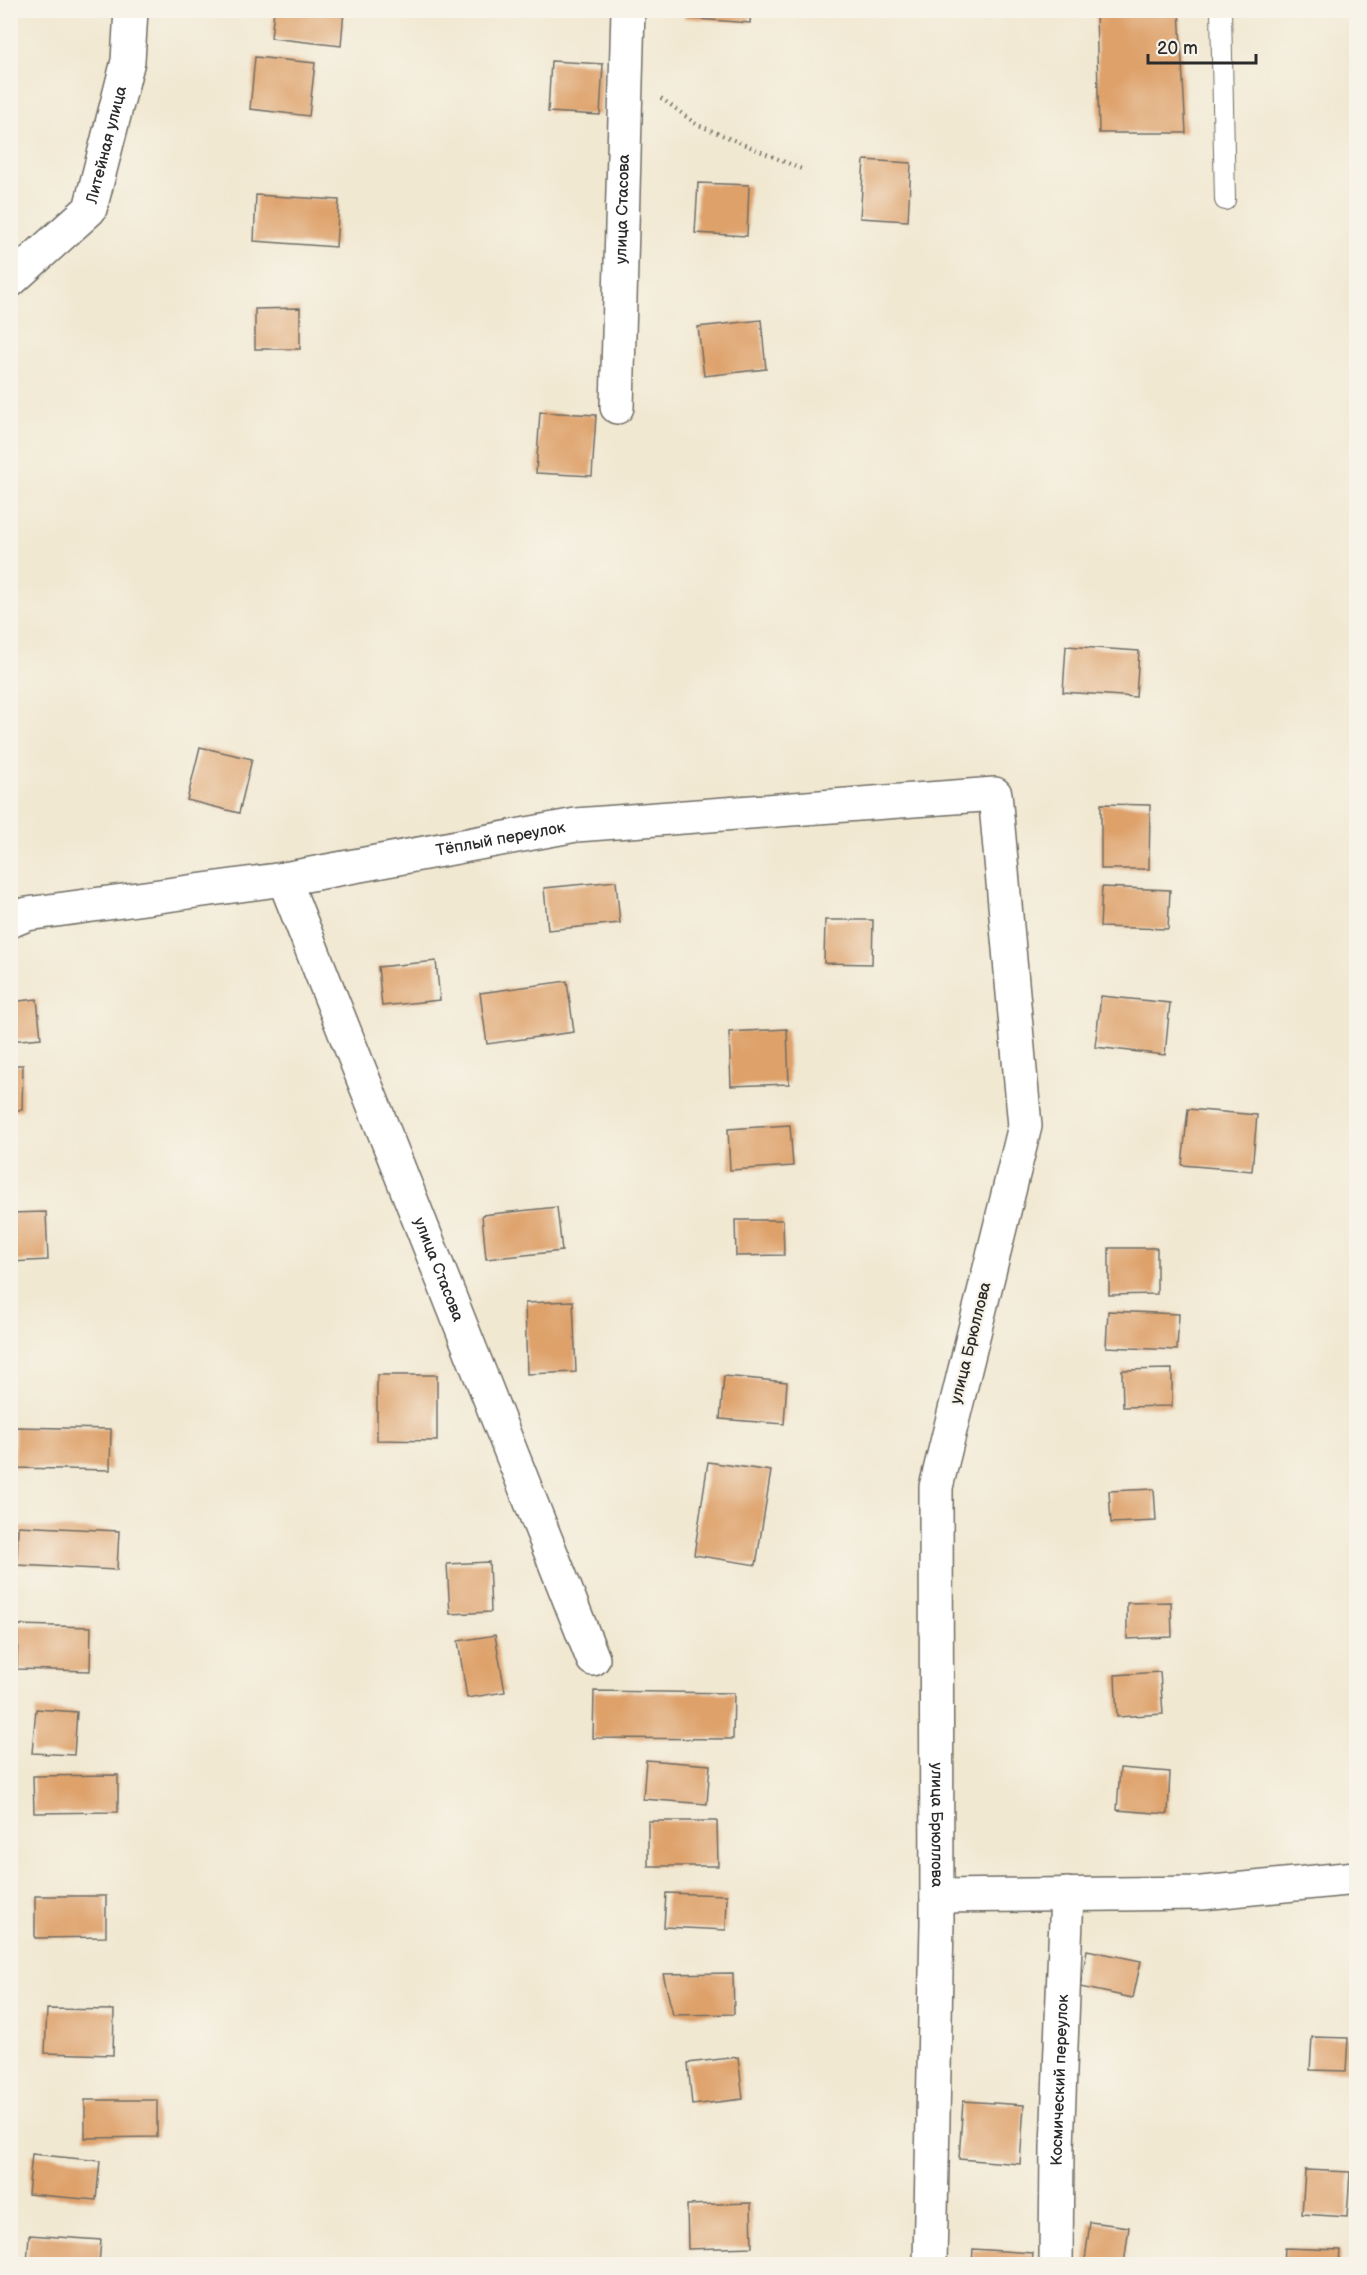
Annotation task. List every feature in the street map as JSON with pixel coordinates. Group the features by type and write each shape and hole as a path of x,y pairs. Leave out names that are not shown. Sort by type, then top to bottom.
{"street":[{"name":"Литейная улица","path":"10,281 90,209 128,61 131,10"},
{"name":"улица Стасова","path":"617,407 628,10"},
{"name":"Тёплый переулок","path":"10,921 27,914 284,879 576,825 995,794"},
{"name":"улица Брюллова","path":"930,2265 937,1896 936,1487 1025,1125 995,794"},
{"name":"улица Стасова","path":"284,879 592,1659"},
{"name":"улица Брюллова","path":"937,1896 1202,1893 1356,1878"},
{"name":"Космический переулок","path":"1056,2265 1057,2147 1067,1894"}],"lane":[{"path":"1221,10 1225,200"}],"path":[{"path":"626,72 696,124 804,170"}],"building":[{"path":"274,10 344,10 341,46 271,38"},
{"path":"684,10 751,10 750,23 684,18"},
{"path":"1096,10 1179,10 1186,133 1099,133"},
{"path":"255,57 315,63 309,116 250,109"},
{"path":"551,61 603,64 600,115 548,112"},
{"path":"864,160 911,163 908,221 860,218"},
{"path":"698,183 749,185 747,236 695,233"},
{"path":"256,195 339,200 336,247 254,241"},
{"path":"300,308 300,349 255,349 255,309"},
{"path":"761,320 766,369 704,376 698,327"},
{"path":"540,412 596,415 592,476 536,473"},
{"path":"1066,646 1139,651 1136,697 1063,692"},
{"path":"200,747 252,759 239,813 187,800"},
{"path":"1101,804 1150,805 1149,869 1101,869"},
{"path":"616,881 620,923 548,930 544,888"},
{"path":"1102,887 1170,890 1168,929 1100,927"},
{"path":"825,920 873,920 872,964 824,963"},
{"path":"436,961 440,1000 382,1006 378,967"},
{"path":"567,981 574,1032 487,1044 480,993"},
{"path":"1101,996 1170,1003 1165,1055 1095,1047"},
{"path":"37,999 41,1038 10,1041 10,1002"},
{"path":"787,1029 789,1084 731,1086 729,1032"},
{"path":"10,1065 23,1065 22,1110 10,1110"},
{"path":"1188,1109 1257,1115 1252,1171 1182,1165"},
{"path":"790,1125 793,1166 730,1170 728,1129"},
{"path":"557,1207 562,1251 486,1259 482,1215"},
{"path":"46,1212 48,1260 10,1262 10,1213"},
{"path":"735,1220 783,1220 784,1255 736,1256"},
{"path":"1109,1248 1157,1248 1157,1294 1109,1295"},
{"path":"573,1301 576,1372 527,1374 525,1303"},
{"path":"1108,1311 1179,1314 1177,1350 1106,1347"},
{"path":"1172,1369 1172,1406 1123,1407 1122,1370"},
{"path":"377,1375 437,1375 437,1441 377,1440"},
{"path":"724,1376 787,1382 784,1424 720,1419"},
{"path":"15,1427 111,1429 110,1470 14,1468"},
{"path":"708,1462 771,1471 756,1565 694,1555"},
{"path":"1154,1489 1156,1521 1111,1523 1109,1491"},
{"path":"18,1526 119,1531 117,1570 17,1565"},
{"path":"489,1562 491,1612 450,1614 447,1564"},
{"path":"1171,1602 1172,1637 1127,1639 1127,1603"},
{"path":"18,1625 91,1627 90,1671 17,1669"},
{"path":"495,1635 505,1692 467,1698 458,1641"},
{"path":"1160,1672 1163,1714 1117,1717 1115,1675"},
{"path":"594,1691 734,1693 733,1739 593,1738"},
{"path":"36,1709 77,1712 74,1755 32,1753"},
{"path":"646,1760 710,1765 707,1804 643,1799"},
{"path":"1120,1768 1170,1772 1168,1814 1117,1810"},
{"path":"118,1775 118,1812 34,1813 33,1776"},
{"path":"648,1821 717,1821 718,1866 648,1866"},
{"path":"666,1893 727,1895 726,1930 664,1927"},
{"path":"35,1896 106,1896 106,1937 35,1938"},
{"path":"1087,1950 1141,1961 1133,1998 1080,1987"},
{"path":"733,1973 734,2014 673,2015 663,1974"},
{"path":"47,2009 114,2010 113,2055 45,2053"},
{"path":"1312,2037 1348,2038 1346,2071 1310,2070"},
{"path":"738,2057 743,2099 692,2105 688,2063"},
{"path":"85,2100 157,2100 157,2137 85,2138"},
{"path":"963,2101 1024,2105 1020,2164 959,2159"},
{"path":"32,2154 100,2161 96,2200 28,2194"},
{"path":"1305,2170 1350,2172 1347,2217 1302,2214"},
{"path":"751,2203 752,2247 688,2249 687,2205"},
{"path":"1090,2222 1129,2227 1124,2264 1085,2260"},
{"path":"29,2235 101,2240 99,2264 27,2264"},
{"path":"1285,2248 1340,2250 1339,2264 1284,2264"},
{"path":"973,2249 1033,2253 1032,2264 972,2264"}]}
